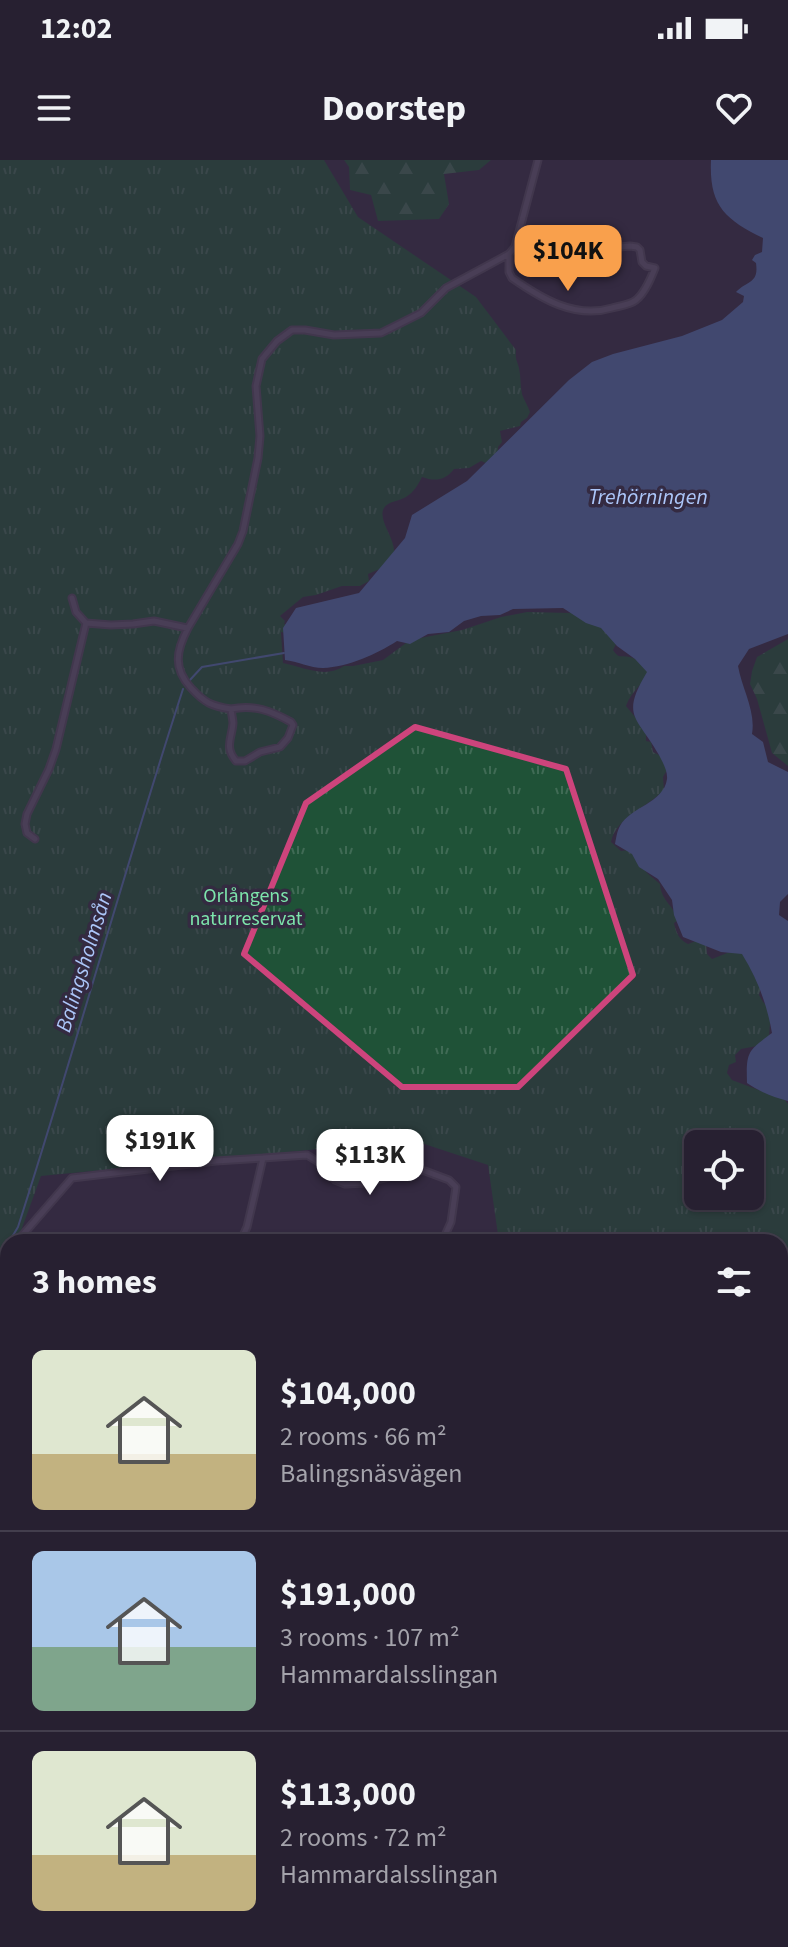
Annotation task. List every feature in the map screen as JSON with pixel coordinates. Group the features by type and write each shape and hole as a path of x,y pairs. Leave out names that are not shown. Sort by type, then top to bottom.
{"street":[{"path":"231,709 233,724 229,747 236,761 245,761 260,752 280,747 292,730 291,722 268,710 231,709 204,702 180,674 177,657 181,640 243,531 258,458 260,436 256,386 262,359 277,341 292,330 334,335 381,333 421,313 446,288 509,254 515,247 538,160"},
{"path":"509,254 512,278 549,301 571,310 598,312 635,301 655,268 642,262 637,247 558,253 515,247"},
{"path":"72,598 76,612 86,623 154,621 188,628"},
{"path":"35,839 27,833 27,814 56,749 86,623"},
{"path":"23,1234 72,1178 216,1161 307,1155 320,1163 335,1180 345,1184 366,1183 416,1170 449,1180 456,1187 451,1222 446,1234"},
{"path":"244,1234 263,1158"}],"highlighted area":[{"path":"415,727 566,769 633,975 518,1087 402,1087 244,954 306,803"}],"green space":[{"name":"Orlångens naturreservat","path":"0,160 324,160 358,217 476,297 516,350 522,394 530,412 527,418 520,426 500,431 502,442 486,463 481,461 469,468 454,469 440,479 422,477 409,495 384,508 382,514 393,545 392,560 368,574 369,581 360,586 342,586 303,597 280,616 293,635 281,632 283,663 329,672 344,666 383,660 410,640 527,612 573,613 606,630 616,644 613,650 617,655 632,658 652,670 626,706 646,730 646,741 651,742 653,752 661,756 667,770 663,777 664,790 619,825 611,842 621,851 630,850 647,873 660,884 676,916 674,923 682,940 688,944 696,941 706,944 707,954 712,959 743,951 754,967 752,970 761,987 759,995 771,1010 769,1037 757,1046 741,1049 727,1073 732,1080 785,1100 788,1104 788,1234 498,1234 488,1165 412,1140 41,1176 20,1234 0,1234"},
{"path":"344,160 491,160 479,170 444,174 449,204 439,219 378,221 371,195 350,190 349,167"},
{"path":"788,639 788,766 772,753 750,684 757,657"}],"water":[{"name":"Trehörningen","path":"711,160 788,160 788,634 749,649 738,666 750,708 752,734 763,742 768,762 788,772 788,894 780,902 779,915 788,921 788,1101 747,1083 750,1053 772,1033 761,992 742,954 721,952 683,937 672,900 658,879 639,867 632,854 615,844 619,828 625,820 660,794 667,776 633,708 634,698 647,672 601,628 586,623 563,608 513,609 500,615 464,621 449,632 428,634 410,644 397,641 371,655 342,665 318,668 285,660 283,628 296,608 359,593 405,538 412,515 467,481 569,380 592,362 682,336 722,320 743,302 744,296 736,292 756,275 756,263 752,260 762,252 763,238 738,224 722,209 713,188"}],"waterway":[{"name":"Balingsholmsån","path":"189,681 202,667 284,653"},
{"name":"Balingsholmsån","path":"14,1234 183,689"}]}
